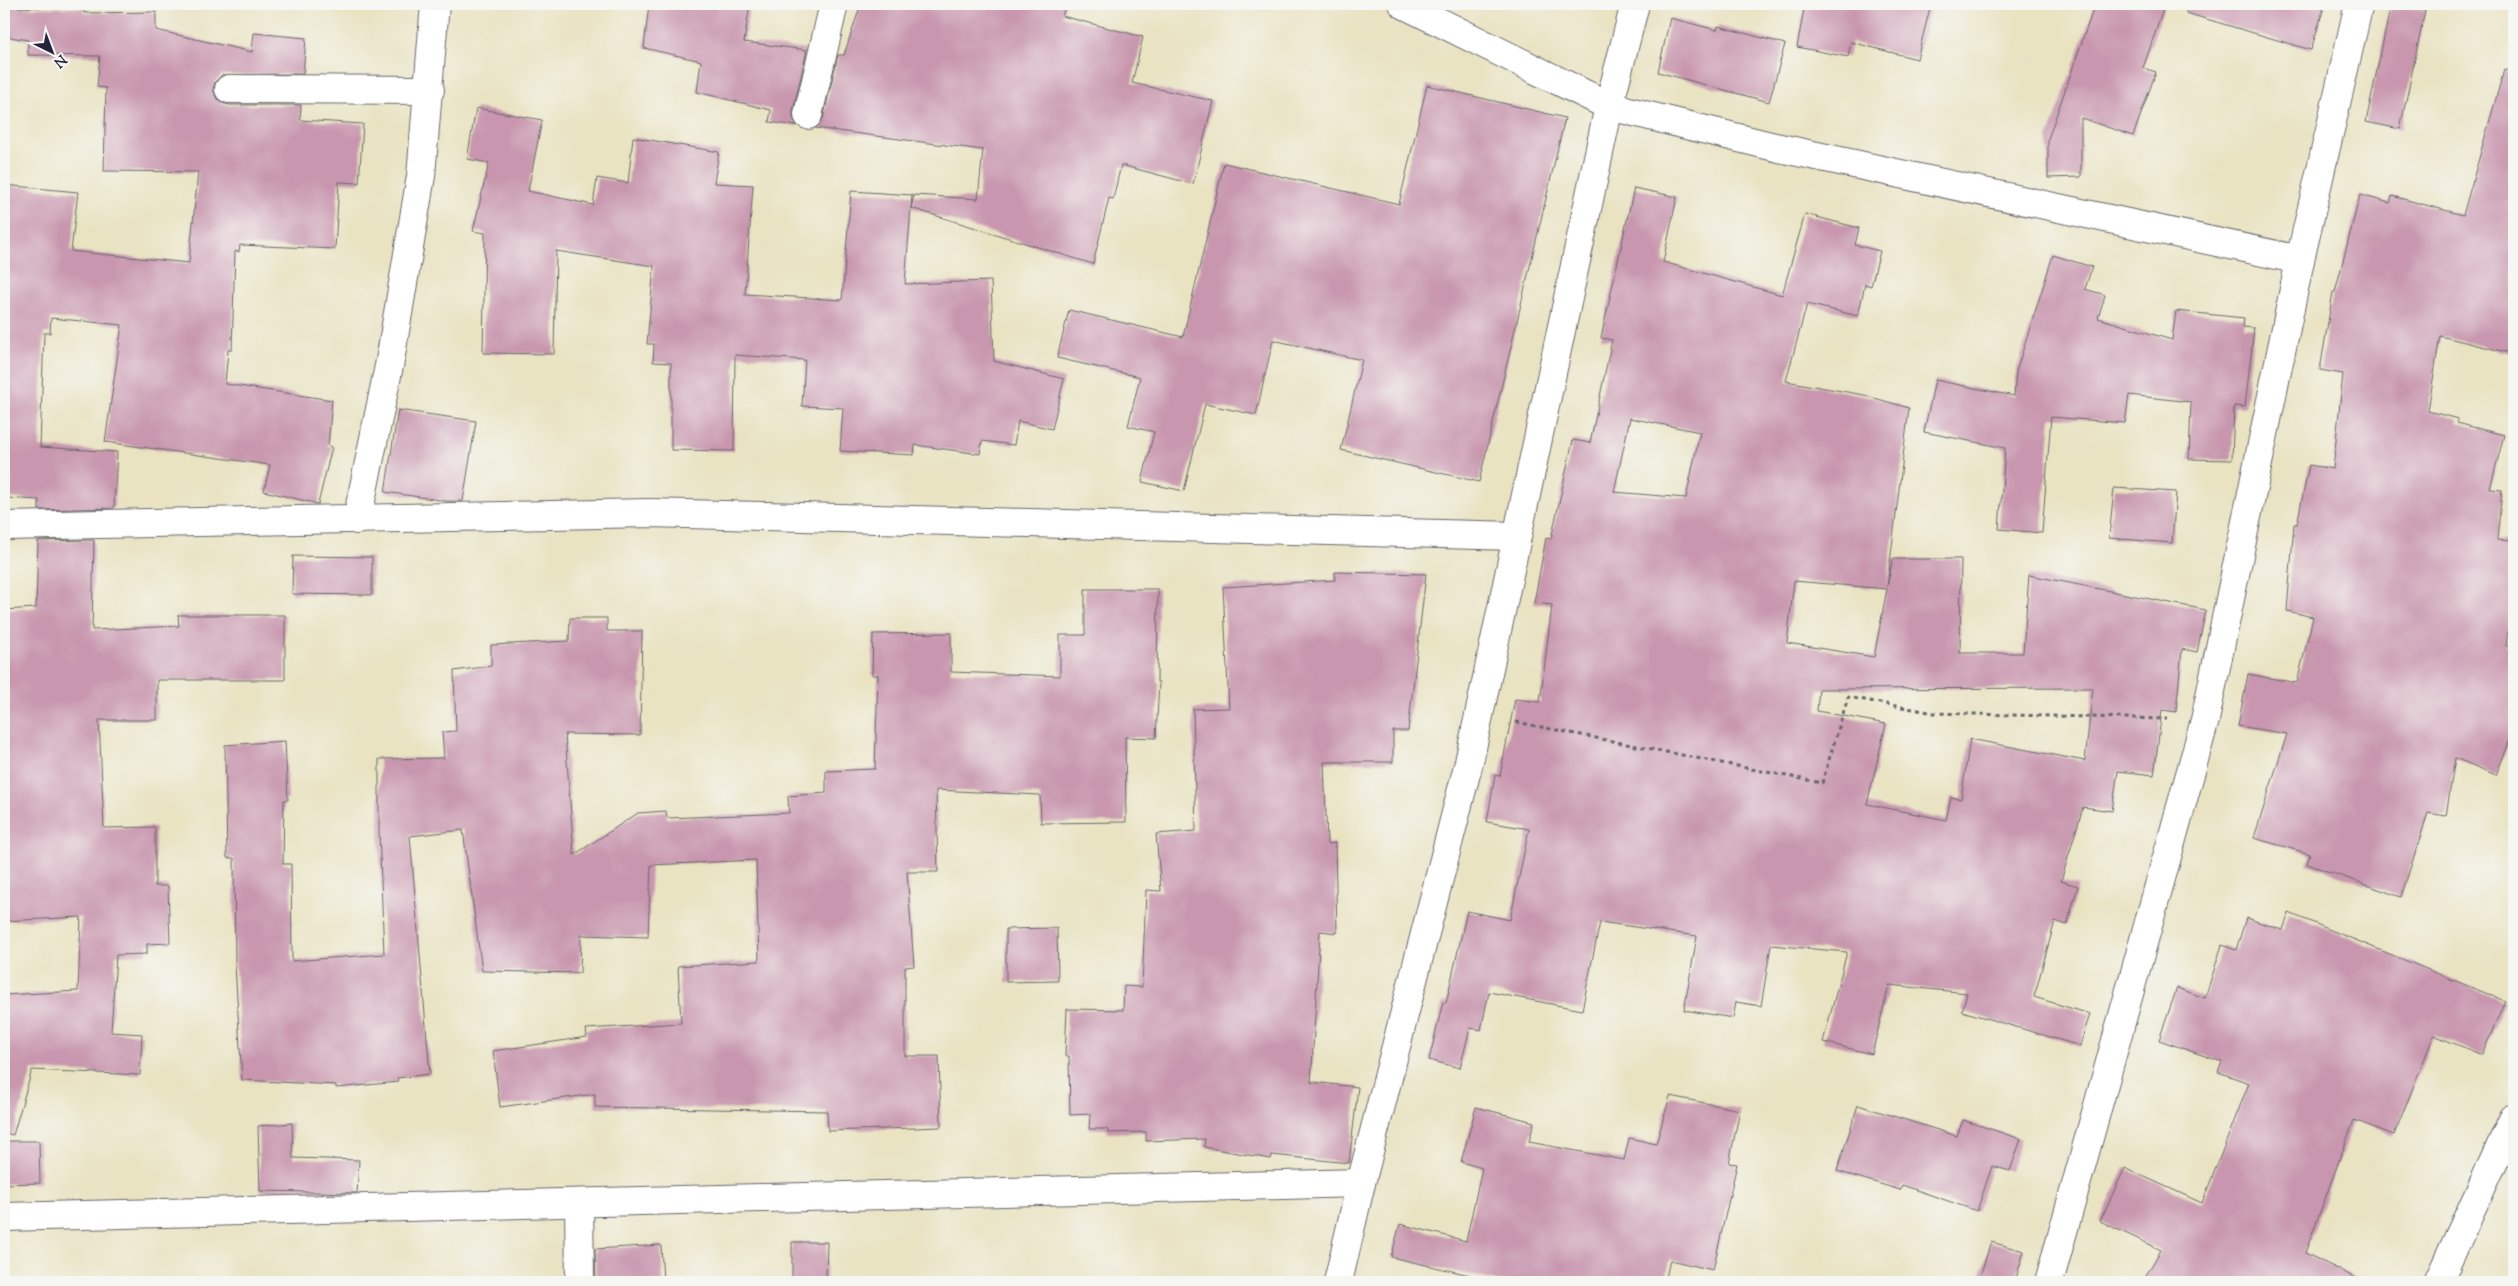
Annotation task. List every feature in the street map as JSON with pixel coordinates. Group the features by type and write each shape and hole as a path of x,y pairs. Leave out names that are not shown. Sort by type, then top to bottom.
{"street":[{"path":"357,520 390,361 416,205 430,90 435,4"},
{"path":"808,115 834,4"},
{"path":"1403,4 1610,106 1776,146 2300,260"},
{"path":"1338,1282 1361,1183 1467,772 1516,536 1610,106 1635,4"},
{"path":"2049,1282 2206,720 2300,260 2359,4"},
{"path":"229,89 430,90"},
{"path":"4,526 649,513 1516,536"},
{"path":"2438,1282 2514,1117"},
{"path":"4,1217 1361,1183"},
{"path":"579,1203 580,1282"}],"path":[{"path":"1478,716 1514,721 1822,783 1848,697 1934,712 2206,720"}],"building":[{"path":"649,4 750,4 744,42 807,50 793,111 793,119 797,126 769,122 771,110 697,92 701,61 644,48"},
{"path":"861,4 1066,4 1062,16 1143,37 1132,83 1213,101 1193,184 1121,165 1113,199 1109,198 1093,264 911,208 914,195 978,199 983,150 815,128 823,119 838,55 844,55"},
{"path":"1805,4 1931,4 1917,59 1851,42 1848,57 1797,47"},
{"path":"2095,4 2165,4 2143,68 2156,72 2133,136 2081,118 2081,177 2048,178 2048,139"},
{"path":"2187,4 2325,4 2311,50 2186,13"},
{"path":"2391,4 2425,11 2400,129 2366,122"},
{"path":"4,7 84,8 84,13 156,12 156,30 252,52 254,33 306,38 303,74 222,75 215,82 213,89 216,97 222,103 229,105 301,105 300,120 363,124 359,183 339,182 335,249 240,245 239,252 235,251 232,350 228,350 225,384 332,400 328,446 332,447 318,504 264,491 270,465 105,442 122,325 51,318 50,333 44,333 40,447 117,452 114,508 39,510 39,500 4,498 9,384 4,383 4,185 78,192 71,251 189,263 198,172 104,171 106,88 97,87 100,56 28,55 28,40 4,36"},
{"path":"1670,18 1717,30 1718,26 1785,44 1769,102 1658,72"},
{"path":"2504,70 2514,71 2514,354 2440,336 2428,411 2458,419 2457,423 2504,435 2490,489 2502,490 2497,540 2514,541 2514,585 2506,645 2514,647 2514,730 2496,775 2455,758 2446,816 2428,813 2401,897 2307,864 2310,854 2254,838 2287,734 2238,726 2248,674 2297,683 2313,617 2287,611 2294,524 2297,524 2309,465 2333,469 2343,374 2320,370 2333,292 2335,292 2360,195 2390,203 2392,196 2463,215"},
{"path":"1427,85 1565,118 1479,482 1341,450 1362,360 1273,340 1256,415 1205,404 1184,491 1142,482 1154,432 1128,426 1140,377 1057,358 1069,310 1183,337 1224,163 1399,204"},
{"path":"476,108 542,120 528,191 593,205 597,178 628,183 633,137 719,152 714,183 753,185 745,294 842,300 851,191 912,195 905,284 991,281 994,361 1064,379 1052,429 1018,421 1014,445 982,441 980,454 915,445 914,455 840,451 843,408 802,406 805,360 735,355 734,451 671,450 671,363 653,362 654,344 647,344 654,266 556,251 554,354 483,353 485,233 473,231 489,163 467,159"},
{"path":"1634,188 1677,197 1663,262 1782,295 1805,214 1859,228 1855,245 1880,251 1871,286 1865,284 1858,316 1807,304 1786,381 1864,395 1909,408 1887,587 1893,559 1961,559 1960,653 2023,653 2029,575 2206,610 2197,652 2182,649 2176,712 2162,710 2154,775 2118,771 2112,811 2083,807 2061,881 2078,886 2067,925 2055,921 2034,997 2090,1014 2080,1046 1962,1011 1967,993 1889,985 1872,1054 1823,1042 1847,952 1771,945 1761,1006 1736,1002 1733,1018 1684,1010 1697,936 1600,922 1582,1010 1489,992 1481,1030 1470,1028 1460,1068 1429,1060 1443,1002 1446,1003 1467,911 1510,920 1529,829 1487,822 1495,775 1500,776 1515,699 1540,702 1552,605 1534,603 1546,538 1551,539 1573,440 1590,443 1612,340 1601,338","holes":["1630,418 1700,432 1686,498 1614,492","1794,581 1887,589 1874,657 1787,643","2093,688 2085,761 1970,739 1961,799 1951,797 1946,820 1867,804 1886,724 1817,711 1819,689"]},
{"path":"2053,255 2092,267 2085,289 2105,295 2098,318 2172,340 2176,311 2244,318 2243,327 2254,328 2245,407 2234,406 2232,460 2189,459 2191,402 2129,395 2125,423 2051,417 2042,533 1999,529 2005,448 1924,432 1935,380 2014,396 2016,372"},
{"path":"398,410 476,421 463,501 447,501 385,492"},
{"path":"2114,488 2176,492 2172,543 2109,538"},
{"path":"94,540 92,630 179,626 178,615 285,615 285,680 157,680 157,720 99,720 104,828 155,827 155,886 168,886 170,943 147,944 147,954 116,955 111,1032 142,1034 140,1075 32,1070 13,1135 4,1133 4,995 78,991 81,917 4,921 4,610 36,608 38,541"},
{"path":"293,556 372,557 372,595 292,594"},
{"path":"1335,572 1426,574 1408,731 1393,731 1393,762 1324,762 1327,844 1335,843 1337,933 1320,931 1311,1082 1358,1087 1349,1163 1272,1155 1271,1159 1204,1147 1205,1139 1146,1141 1146,1132 1108,1133 1107,1129 1089,1129 1090,1114 1070,1115 1069,1056 1065,1056 1067,1009 1123,1010 1124,986 1142,987 1146,890 1161,891 1156,834 1196,831 1193,709 1229,708 1223,587 1335,580"},
{"path":"1085,589 1158,589 1157,682 1159,682 1156,738 1125,737 1126,822 1041,823 1040,795 936,790 938,872 907,872 914,966 905,967 905,1056 939,1056 941,1127 828,1131 827,1111 595,1107 595,1094 500,1107 493,1051 587,1037 586,1029 681,1023 678,966 759,961 756,860 651,865 648,937 581,935 580,973 482,971 463,830 410,836 430,1074 397,1078 398,1082 336,1088 336,1085 242,1080 235,965 234,858 227,858 225,745 285,741 288,800 284,800 283,864 291,864 292,961 384,954 379,831 379,759 444,758 442,732 456,731 454,671 491,666 491,645 569,641 570,618 607,618 607,631 642,631 640,735 565,734 574,855 638,813 666,811 667,818 789,813 788,796 826,793 826,771 875,769 878,675 872,675 873,634 951,633 951,672 1060,676 1060,635 1085,635"},
{"path":"2289,913 2505,1001 2482,1055 2434,1035 2394,1135 2354,1120 2305,1253 2364,1282 2142,1282 2161,1250 2100,1221 2125,1168 2202,1203 2249,1083 2218,1072 2222,1062 2159,1040 2177,988 2205,998 2222,945 2236,950 2246,918 2283,930"},
{"path":"1057,928 1058,981 1006,982 1006,929"},
{"path":"1670,1096 1740,1110 1729,1163 1737,1164 1713,1270 1670,1260 1665,1282 1500,1282 1391,1257 1400,1224 1466,1241 1482,1168 1461,1162 1476,1107 1534,1122 1529,1142 1624,1160 1629,1138 1656,1144"},
{"path":"1858,1105 1957,1136 1963,1120 2021,1139 2010,1171 1992,1166 1977,1211 1902,1185 1900,1190 1837,1171"},
{"path":"292,1123 293,1158 359,1160 357,1193 260,1191 258,1126"},
{"path":"4,1141 39,1141 40,1183 4,1184"},
{"path":"792,1242 827,1242 826,1282 792,1282"},
{"path":"1991,1242 2024,1251 2015,1282 1978,1282"},
{"path":"661,1245 663,1282 596,1282 595,1249"}]}
